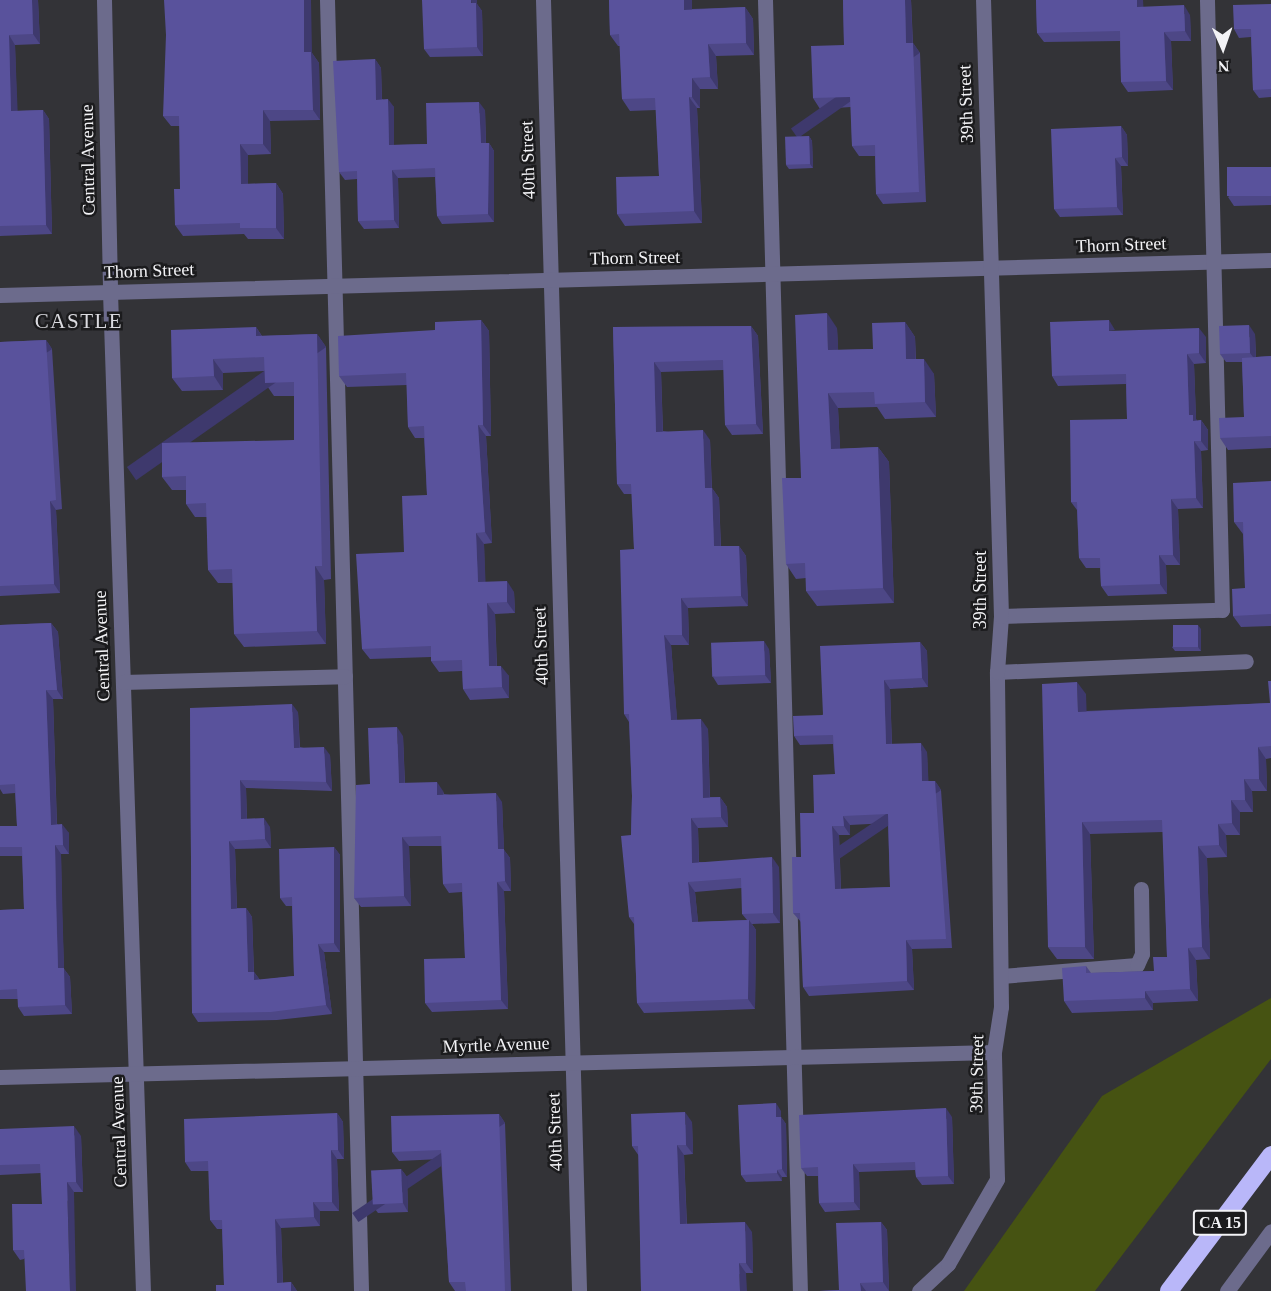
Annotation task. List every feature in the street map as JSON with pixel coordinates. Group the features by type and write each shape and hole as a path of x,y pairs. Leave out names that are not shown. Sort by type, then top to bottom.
{"highway":[{"name":"CA 15","path":"1169,1291 1271,1155"}],"street":[{"name":"Central Avenue","path":"104,0 110,292 143,1291"},
{"path":"327,0 361,1291"},
{"name":"40th Street","path":"543,0 579,1291"},
{"path":"765,0 800,1291"},
{"name":"39th Street","path":"919,1291 948,1264 997,1179 994,1052 1001,1007 997,672 1001,616 983,0"},
{"path":"1001,616 1222,610 1207,0"},
{"name":"Thorn Street","path":"0,295 1271,260"},
{"path":"997,672 1246,661"},
{"path":"123,682 345,676"},
{"path":"1001,976 1137,965 1142,954 1141,889"},
{"name":"Myrtle Avenue","path":"0,1077 994,1052"},
{"path":"1227,1291 1271,1231"}],"green space":[{"path":"1271,998 1271,1059 1095,1291 964,1291 1102,1096"}],"building":[{"path":"0,0 32,0 33,34 9,35 11,111 43,110 46,225 0,226"},
{"path":"164,0 304,0 304,52 311,52 313,110 263,110 263,144 240,144 241,184 276,183 276,228 240,228 240,223 175,225 174,189 180,189 179,116 163,116 166,35"},
{"path":"422,0 471,0 471,3 476,3 477,47 424,49"},
{"path":"609,0 684,0 684,10 745,7 746,43 708,44 710,77 692,78 692,97 689,97 694,211 617,214 616,177 659,176 655,98 622,99 619,34 610,35"},
{"path":"843,0 905,0 906,43 913,43 919,192 876,194 875,145 852,146 850,97 813,98 811,46 844,45"},
{"path":"1036,0 1137,0 1137,7 1184,5 1185,31 1164,32 1166,81 1121,82 1120,31 1037,33"},
{"path":"1271,4 1271,89 1253,90 1251,29 1234,29 1233,5"},
{"path":"375,59 376,100 388,99 389,145 427,144 426,103 479,102 481,143 489,143 488,214 437,216 435,168 392,170 394,220 358,221 357,171 339,172 333,61"},
{"path":"1121,126 1122,157 1115,158 1117,207 1054,209 1051,129"},
{"path":"809,136 810,164 786,165 785,137"},
{"path":"1227,167 1271,167 1271,196 1227,196"},
{"path":"827,313 828,350 873,349 872,323 905,322 906,359 924,359 925,402 875,404 874,392 828,393 831,449 878,447 883,588 806,591 805,563 786,564 782,478 801,478 795,315"},
{"path":"481,320 483,425 478,425 485,532 476,533 478,582 507,581 507,602 487,603 489,666 501,666 502,687 463,689 462,660 431,661 431,646 362,649 356,554 404,552 402,496 427,495 424,426 408,427 406,373 339,376 338,336 435,330 435,322"},
{"path":"1109,320 1109,331 1199,328 1199,353 1187,354 1189,415 1193,415 1193,421 1201,420 1201,441 1194,441 1196,498 1171,499 1173,555 1159,555 1160,584 1101,586 1100,558 1079,558 1077,502 1071,502 1070,420 1127,419 1126,374 1052,376 1050,322"},
{"path":"1249,325 1250,353 1220,354 1219,326"},
{"path":"751,326 756,424 725,425 723,360 654,362 656,432 703,430 705,488 712,488 714,546 739,546 741,596 681,598 682,635 664,635 671,720 701,719 703,798 720,797 721,817 691,818 692,863 772,857 773,913 742,914 741,878 688,882 692,922 749,920 748,999 637,1003 634,917 629,917 621,836 631,835 632,796 629,714 624,714 620,550 634,549 631,484 617,484 613,327"},
{"path":"256,327 256,336 317,334 322,566 315,566 317,631 234,634 232,569 208,570 206,503 186,504 186,476 162,477 162,443 294,440 294,382 265,383 264,357 213,359 214,376 172,378 171,330"},
{"path":"46,340 56,500 50,501 54,584 0,586 0,342"},
{"path":"1271,356 1271,436 1220,438 1219,418 1244,417 1242,358"},
{"path":"1271,481 1271,614 1233,616 1232,589 1245,588 1243,522 1234,522 1233,483"},
{"path":"51,623 57,690 46,690 51,825 62,824 63,845 55,845 58,968 64,968 65,1005 18,1007 17,989 0,990 0,910 24,909 22,847 0,847 0,826 17,826 15,784 0,785 0,625"},
{"path":"1173,625 1198,625 1198,647 1173,647"},
{"path":"764,641 765,675 712,677 711,643"},
{"path":"920,642 922,678 884,680 886,744 921,743 922,781 935,781 946,939 906,940 907,981 803,987 800,913 793,913 792,857 801,857 800,813 814,813 813,775 835,774 833,735 794,736 793,716 823,715 820,646","holes":["888,814 890,887 835,889 832,826 844,826 843,816"]},
{"path":"1268,681 1271,681 1271,746 1258,747 1259,779 1244,779 1245,800 1231,800 1232,823 1218,824 1219,845 1198,846 1202,947 1188,948 1190,989 1145,991 1145,998 1064,1001 1062,968 1086,966 1086,973 1154,971 1153,957 1167,957 1162,820 1082,822 1085,947 1048,947 1042,684 1077,682 1078,712 1270,703"},
{"path":"292,704 294,748 324,747 326,782 240,780 241,819 264,818 265,839 229,841 231,909 246,908 248,972 254,972 254,980 294,976 292,897 280,898 279,849 334,847 334,943 318,944 326,1005 271,1012 192,1013 190,708"},
{"path":"397,727 399,783 437,782 437,795 496,793 498,849 504,849 505,881 497,882 501,1000 425,1003 424,959 465,958 462,883 443,884 441,836 402,837 404,896 354,898 356,785 370,784 368,728"},
{"path":"776,1103 776,1117 781,1117 782,1169 777,1170 777,1173 741,1175 738,1105"},
{"path":"946,1108 948,1176 916,1177 915,1162 853,1164 854,1202 819,1203 818,1167 801,1168 799,1115"},
{"path":"685,1112 686,1145 677,1145 680,1224 745,1222 746,1263 739,1263 740,1291 641,1291 638,1146 632,1146 631,1114"},
{"path":"337,1113 338,1150 331,1150 332,1202 313,1202 314,1217 275,1219 277,1283 291,1282 291,1291 216,1291 216,1285 224,1285 222,1220 210,1220 208,1161 185,1162 184,1119"},
{"path":"499,1114 505,1291 466,1291 465,1282 449,1282 441,1150 392,1152 391,1116"},
{"path":"74,1126 76,1182 67,1182 70,1291 26,1291 24,1250 13,1250 12,1204 42,1204 40,1164 0,1165 0,1129"},
{"path":"401,1169 403,1203 373,1205 371,1171"},
{"path":"881,1222 883,1282 860,1283 861,1291 819,1291 839,1290 836,1223"}],"district":[{"name":"CASTLE","path":"79,321"}]}
